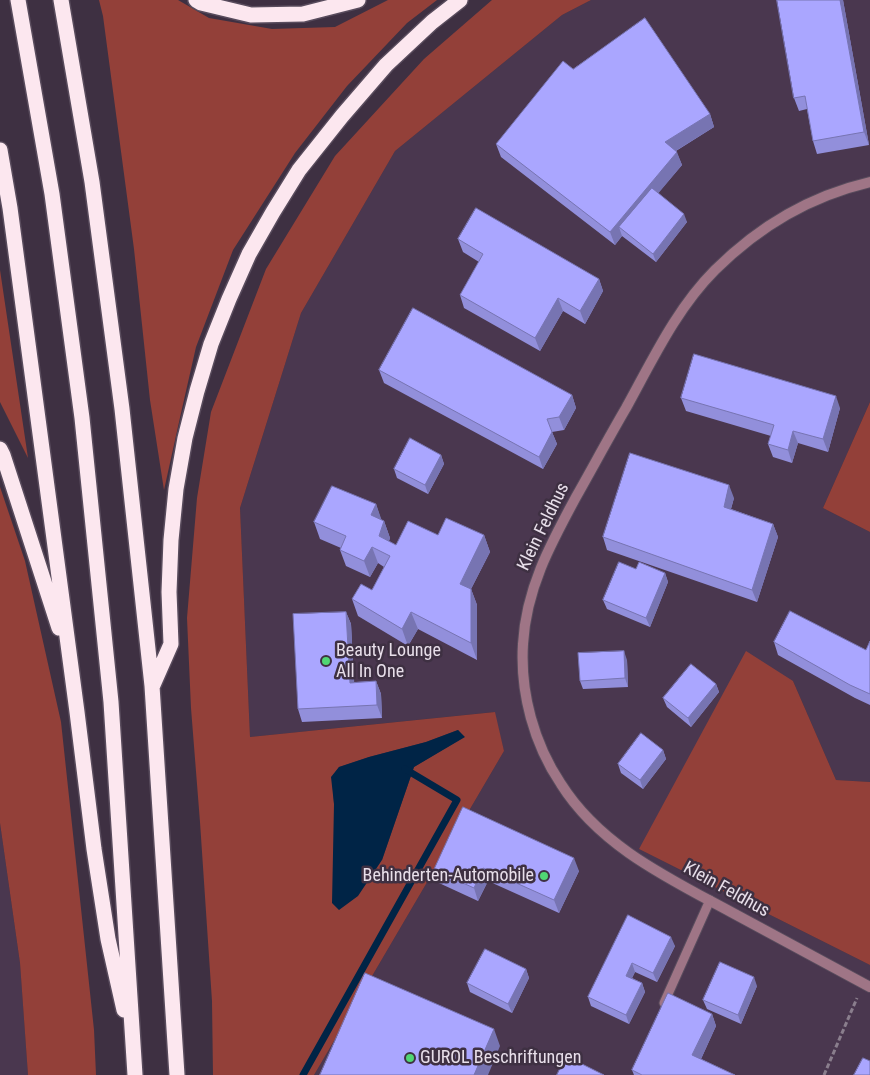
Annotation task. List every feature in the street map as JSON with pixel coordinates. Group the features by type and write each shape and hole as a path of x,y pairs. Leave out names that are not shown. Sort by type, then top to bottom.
{"highway":[{"path":"18,0 52,194 82,418 111,702 135,1075"},
{"path":"62,0 92,182 121,399 152,686 177,1075"},
{"path":"196,0 201,3 251,15 303,14 358,0"},
{"path":"152,686 171,644 169,592 171,540 176,489 185,438 211,344 249,254 299,170 342,116 386,65 432,22 460,0"},
{"path":"0,150 10,208 70,664 78,712 94,849 108,939 134,1056"},
{"path":"0,449 70,664"}],"street":[{"name":"Klein Feldhus","path":"867,986 644,863 607,837 589,821 560,784 540,745 528,704 522,655 528,610 546,553 674,322 698,289 725,260 777,220 822,197 870,182"}],"lane":[{"path":"661,1009 710,900"}],"path":[{"path":"824,1075 867,986"}],"shaded area":[{"path":"99,0 178,0 209,18 272,29 335,27 388,0 437,0 407,23 347,86 295,153 233,250 196,347 164,490 150,400 134,249 103,16"},
{"path":"492,0 591,0 562,15 395,151 301,313 240,508 250,737 495,712 504,751 314,1075 213,1075 212,1001 191,708 187,618 197,498 211,412 266,269 335,156 424,59","holes":["458,730 464,737 414,767 382,860 334,804 332,777 339,767 426,742"]},
{"path":"591,0 870,0 870,402 823,508 870,532 870,782 836,780 793,681 639,849 870,965 870,1075 314,1075 504,751 494,712 250,737 240,508 301,313 395,151 562,15"},
{"path":"0,270 28,458 0,402"},
{"path":"870,402 870,532 823,508"},
{"path":"0,487 25,561 61,722 94,1030 96,1075 28,1075 20,963 0,823"},
{"path":"746,651 793,681 836,780 870,782 870,965 639,849"},
{"path":"0,823 20,963 28,1075 0,1075"}],"water":[{"path":"458,730 465,737 414,767 382,860 358,896 339,910 332,903 334,804 331,777 339,767 426,742"}],"building":[{"path":"777,0 840,0 864,132 813,141 805,96 794,98"},
{"path":"645,18 710,114 665,142 677,152 610,232 496,144 563,61 573,69"},
{"path":"652,188 684,214 653,254 619,227"},
{"path":"476,208 599,279 580,311 558,298 535,338 460,295 483,254 458,239"},
{"path":"413,308 572,395 559,417 547,419 552,432 539,457 379,370"},
{"path":"694,354 836,396 823,439 793,431 788,450 768,444 774,425 681,398"},
{"path":"410,438 441,455 425,485 394,469"},
{"path":"630,453 729,485 724,507 773,524 752,590 603,537"},
{"path":"332,486 376,504 371,515 384,521 379,536 396,545 408,521 438,535 446,518 484,535 460,584 471,589 471,643 411,612 402,629 352,599 361,584 372,590 390,556 372,547 364,561 340,550 346,536 314,522"},
{"path":"619,562 636,569 639,562 665,573 646,618 603,600"},
{"path":"790,611 866,650 870,641 870,694 850,685 774,642"},
{"name":"Beauty Lounge All In One","path":"346,612 350,683 376,681 377,705 298,709 293,614"},
{"path":"624,651 625,678 580,681 578,653"},
{"path":"691,664 716,684 688,718 663,698"},
{"path":"641,733 663,750 640,780 618,764"},
{"path":"463,807 574,858 554,900 483,868 474,888 434,870"},
{"path":"628,915 671,937 653,973 632,963 626,976 642,983 626,1015 588,997"},
{"path":"485,949 526,969 508,1004 467,983"},
{"path":"720,962 754,977 738,1015 703,1000"},
{"path":"365,973 494,1029 474,1075 320,1075"},
{"path":"668,993 712,1014 692,1055 735,1075 642,1075 632,1070"},
{"path":"566,1056 604,1075 557,1075"},
{"path":"863,1058 870,1061 870,1075 854,1075"}],"waterway":[{"path":"303,1075 457,800 405,769"}],"place":[{"name":"Beauty Lounge All In One","path":"326,661"},
{"name":"Behinderten-Automobile","path":"544,876"},
{"name":"GUROL Beschriftungen","path":"410,1058"}]}
